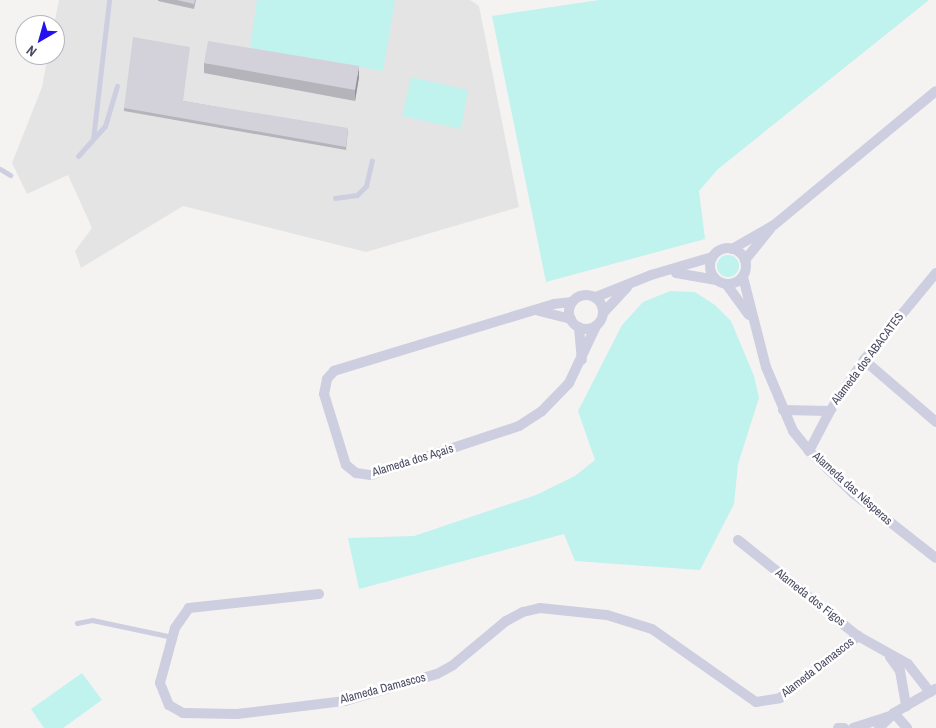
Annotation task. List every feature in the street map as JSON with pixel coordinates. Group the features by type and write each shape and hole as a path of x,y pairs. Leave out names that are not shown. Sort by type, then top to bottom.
{"street":[{"path":"670,272 716,280 727,285 743,277 745,260 774,225 936,91"},
{"path":"571,319 572,302 580,295 596,297 651,275 670,272 712,258 720,250 732,248 774,225"},
{"path":"732,248 745,260"},
{"path":"712,258 710,270 716,280"},
{"name":"Alameda dos ABACATES","path":"809,451 830,411 864,360 936,274"},
{"name":"Alameda das Nêsperas","path":"743,277 753,322 783,410 809,451 853,493 936,558"},
{"path":"579,327 596,326 604,312 630,285"},
{"name":"Alameda das Nêsperas","path":"727,285 753,322"},
{"path":"596,297 604,312"},
{"name":"Alameda dos Açais","path":"572,302 334,371 327,379 324,394 346,465 356,472 371,476 506,432 531,419 552,402 582,361 596,326"},
{"path":"536,311 571,319 579,327 582,361"},
{"path":"864,360 936,422"},
{"path":"783,410 830,411"},
{"name":"Alameda dos Figos","path":"738,540 858,636 908,664 933,690"},
{"name":"Alameda Damascos","path":"319,594 252,603 196,606 181,615 160,683 169,706 183,713 236,714 345,701 418,681 453,665 506,621 523,612 540,608 607,615 652,629 756,702 780,698 858,636"},
{"name":"Alameda dos Figos","path":"886,652 900,671 906,706"},
{"path":"853,728 892,714 933,690"},
{"path":"879,728 892,714"},
{"path":"892,714 907,728"},
{"path":"838,728 844,728"}],"lane":[{"path":"92,139 103,67 108,0"},
{"path":"78,156 108,119 117,86"},
{"path":"334,198 357,195 366,186 372,161"},
{"path":"0,169 10,175"},
{"path":"76,623 92,620 173,637"}],"shaded area":[{"path":"59,0 470,0 479,6 519,207 366,252 183,206 81,268 75,251 92,228 68,175 27,194 12,163 42,87 46,65 65,65 65,15 56,15"},
{"path":"257,0 395,0 383,71 250,48"},
{"path":"599,0 929,0 718,169 699,191 705,239 546,282 492,16"},
{"path":"411,77 468,90 461,129 402,116"},
{"path":"728,255 736,258 739,266 736,274 728,277 720,274 717,266 720,258"},
{"path":"670,291 695,292 715,305 731,321 754,376 759,398 738,464 734,504 700,570 575,561 564,534 359,589 348,538 414,536 536,495 575,476 595,460 578,411 622,325 643,302"},
{"path":"82,673 102,700 63,728 44,728 31,709"}],"building":[{"path":"177,0 195,0 194,4"},
{"path":"133,37 190,47 183,101 348,128 346,147 124,108"},
{"path":"208,41 359,66 355,90 204,63"}]}
